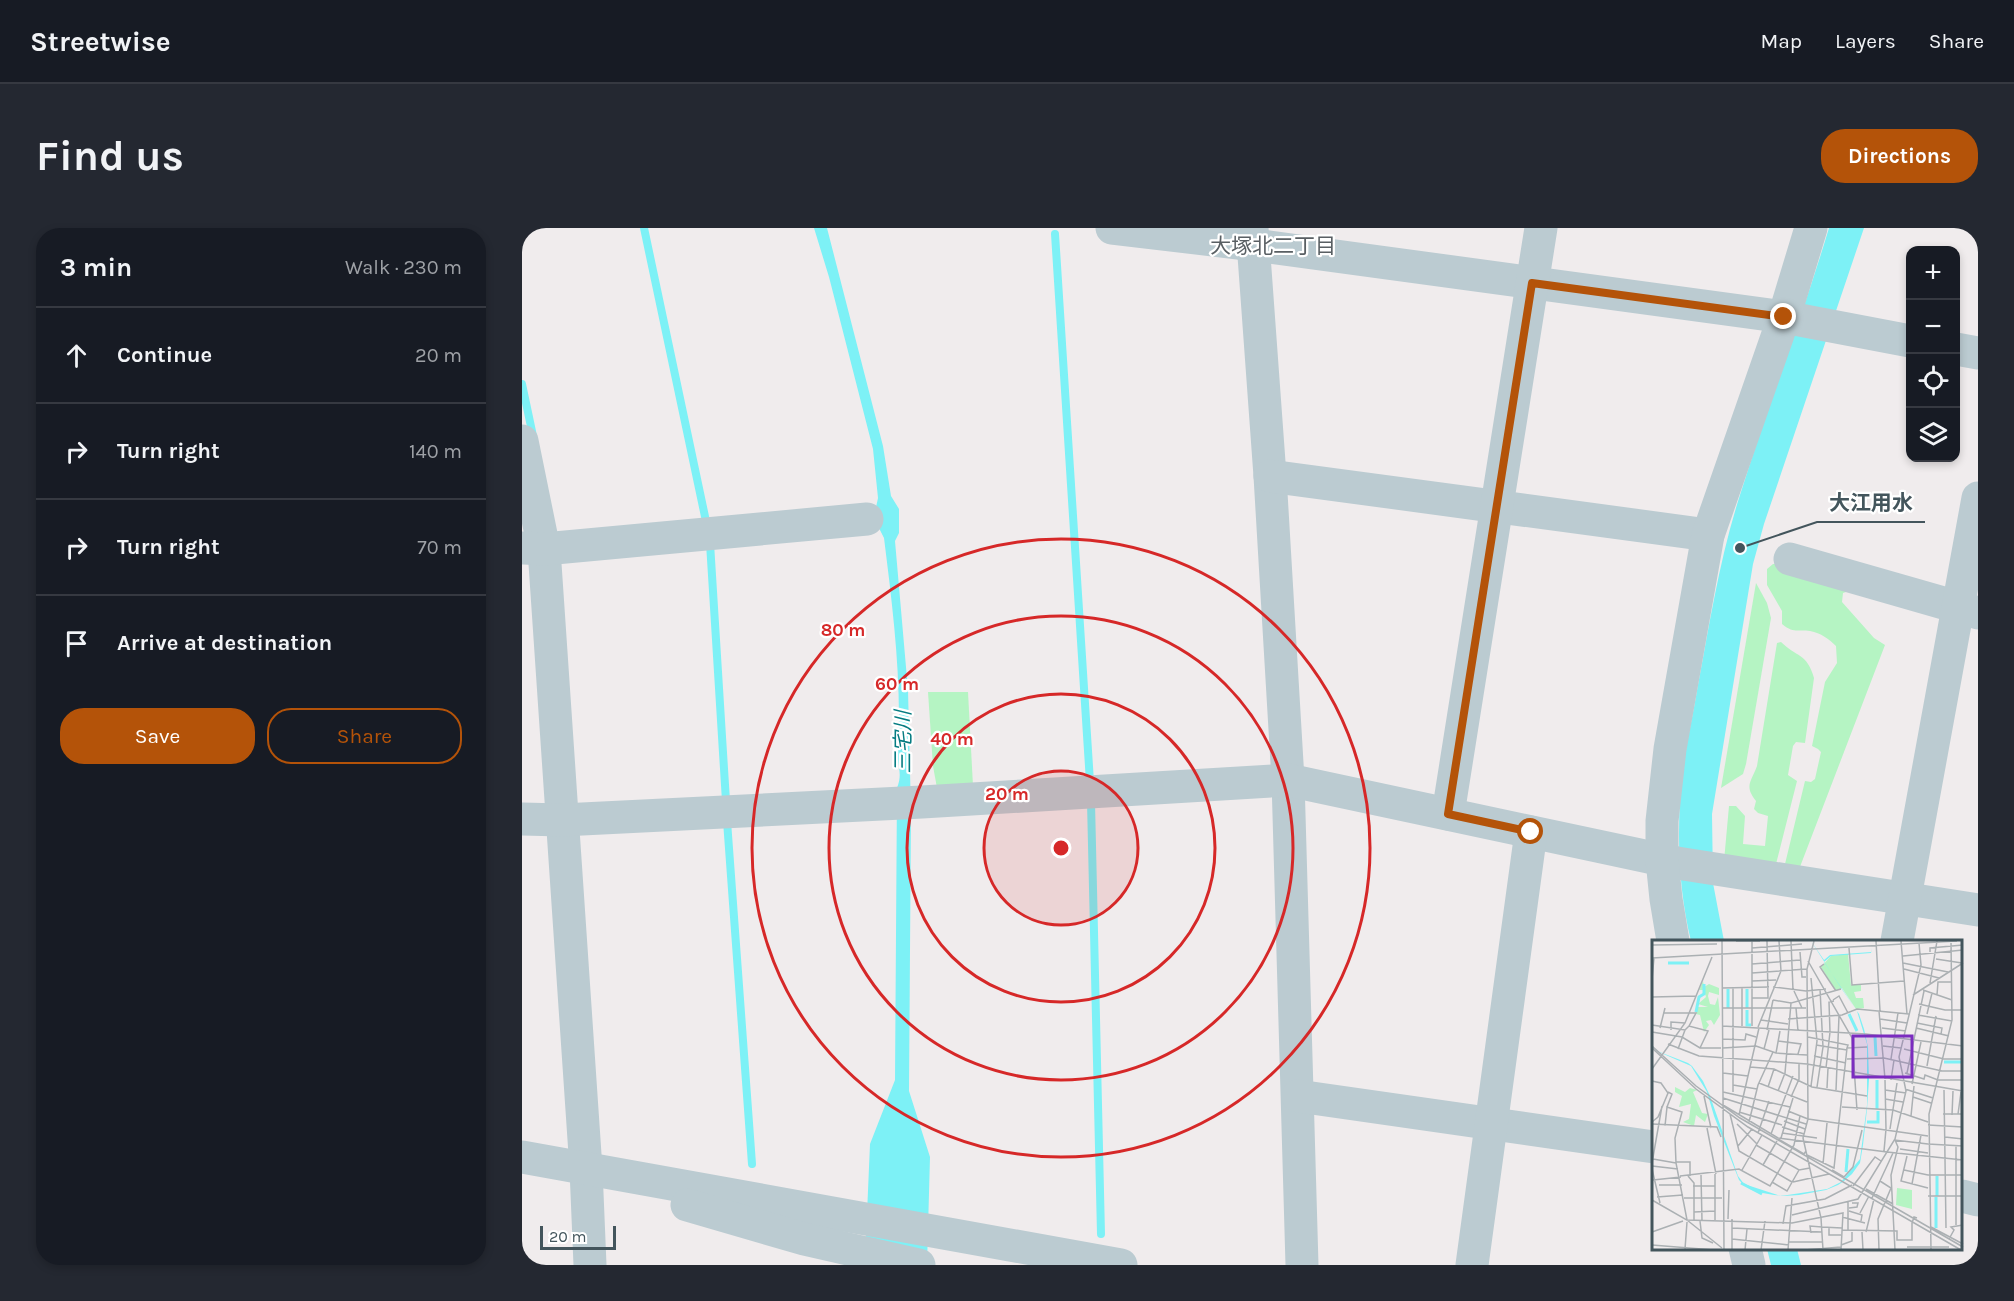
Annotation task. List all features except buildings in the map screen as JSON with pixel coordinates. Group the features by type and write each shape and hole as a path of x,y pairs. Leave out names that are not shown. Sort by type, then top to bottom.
{"street":[{"path":"1112,228 1254,237 1532,283 1790,319 1906,340"},
{"path":"1448,814 1541,228"},
{"path":"1673,940 1666,898 1670,862 1662,821 1670,749 1708,535 1790,319 1811,228"},
{"path":"1254,237 1288,780 1302,1265"},
{"path":"1960,350 1978,353"},
{"path":"522,441 562,820 586,1169 590,1265"},
{"path":"1270,476 1708,535"},
{"path":"1897,940 1968,610 1978,498"},
{"path":"533,548 867,519"},
{"path":"1790,559 1968,610"},
{"path":"522,819 562,820 922,802 1288,780 1670,862 1978,910"},
{"path":"1472,1265 1531,832"},
{"path":"1298,1096 1652,1147"},
{"path":"522,1157 1121,1265"},
{"path":"586,1169 692,1206 804,1239 919,1265"},
{"path":"1963,1196 1978,1200"},
{"path":"1745,1250 1749,1265"}],"green space":[{"path":"1773,564 1784,564 1849,591 1843,593 1842,602 1874,638 1885,645 1798,872 1785,864 1805,781 1811,782 1815,779 1821,752 1812,746 1825,682 1837,663 1836,646 1818,633 1793,630 1782,624 1782,611 1767,585 1767,569"},
{"path":"1756,583 1767,603 1771,618 1746,764 1743,774 1721,788"},
{"path":"1781,642 1808,664 1814,678 1805,743 1796,742 1793,746 1788,775 1797,781 1775,868 1724,861 1729,806 1736,806 1745,816 1743,844 1765,846 1768,816 1754,809 1756,801 1749,788 1757,766 1777,643"},
{"path":"928,692 968,692 973,786 937,788 933,766"}],"water":[{"name":"三宅川","path":"814,228 827,228 883,446 891,496 899,509 899,533 895,541 908,690 911,812 909,1091 930,1157 927,1265 866,1237 870,1144 895,1080 897,788 900,774 898,672 884,538 875,512 878,498 873,449 829,277"},
{"path":"1829,228 1864,228 1764,524 1753,564 1712,814 1713,883 1724,940 1691,940 1683,897 1679,851 1681,783 1711,613 1740,495"},
{"path":"1767,1250 1797,1250 1801,1265 1771,1265"}],"waterway":[{"path":"644,228 707,526"},
{"path":"1055,234 1090,782"},
{"path":"522,384 533,436"},
{"path":"710,543 726,801"},
{"path":"1091,802 1101,1234"},
{"path":"727,821 752,1164"}],"place":[{"name":"大江用水","path":"1740,548"}],"district":[{"name":"大塚北二丁目","path":"1273,246"}],"route":[{"path":"1531,832 1448,814 1532,283 1784,317"}]}
